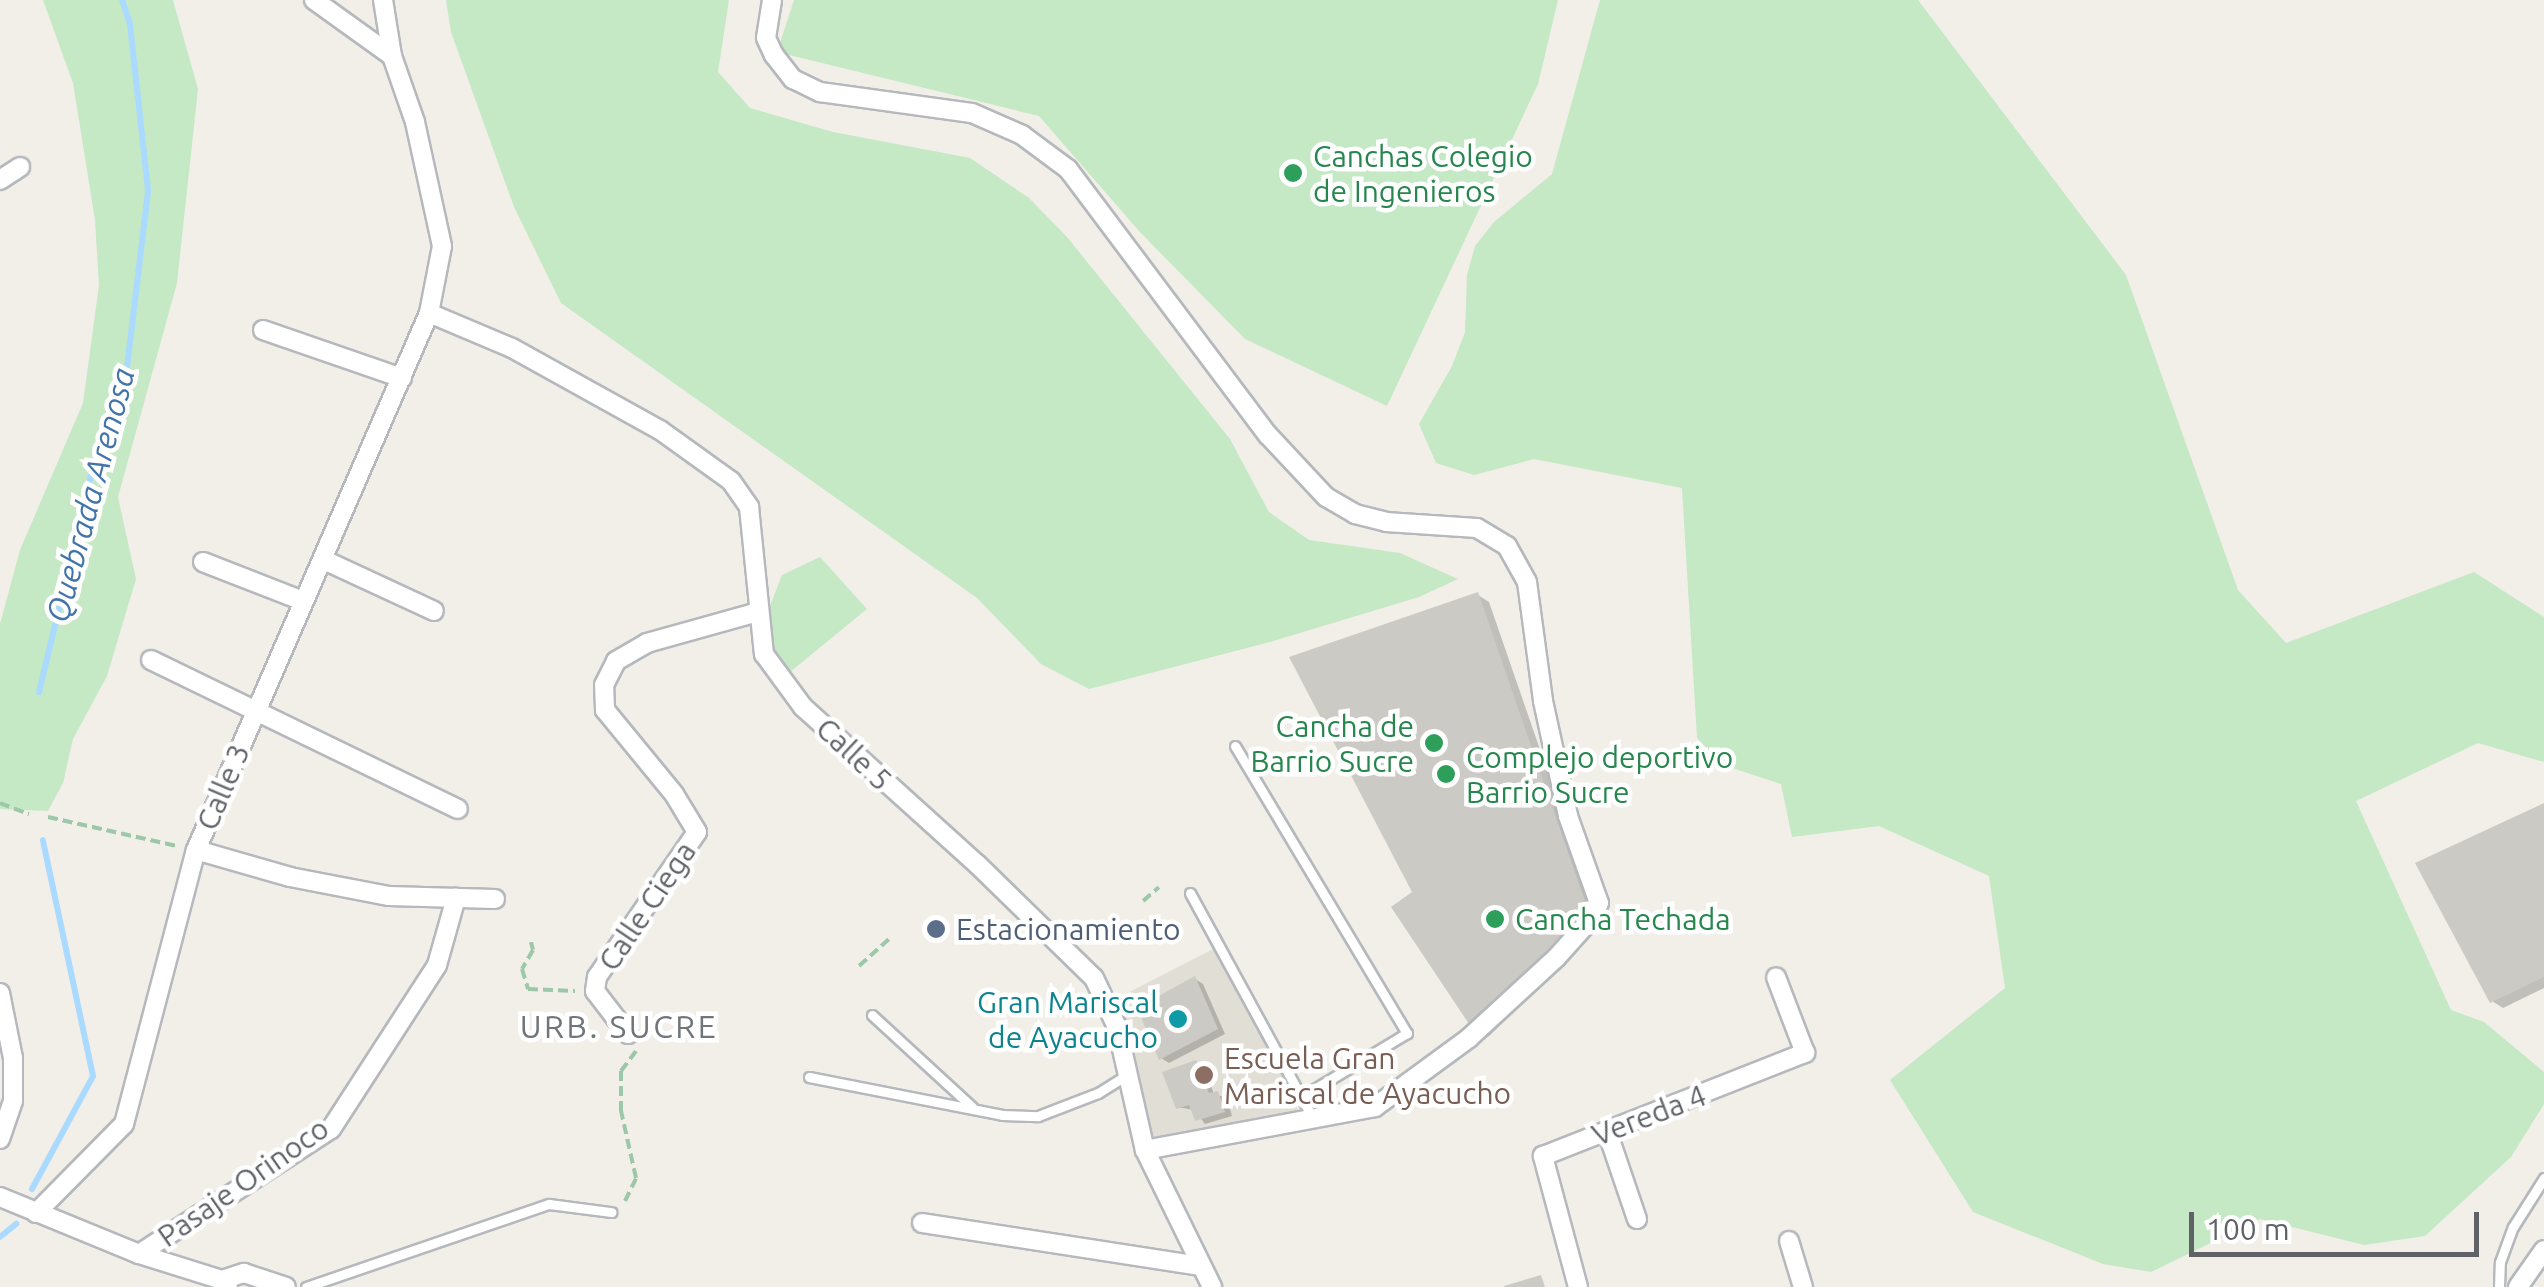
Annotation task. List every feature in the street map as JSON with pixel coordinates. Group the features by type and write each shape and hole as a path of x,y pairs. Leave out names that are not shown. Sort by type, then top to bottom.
{"street":[{"path":"314,0 392,56"},
{"name":"Calle 3","path":"36,1213 124,1124 196,850 429,313 442,246 415,122 392,56 383,0"},
{"path":"772,0 766,38 774,56 794,79 820,92 972,112 1022,135 1068,169 1268,435 1326,497 1355,514 1386,522 1478,528 1507,546 1527,582 1543,701 1568,816 1599,903 1588,923 1556,958 1468,1038 1375,1107 1211,1134 1145,1150"},
{"path":"0,180 20,167"},
{"name":"Calle 5","path":"429,313 512,348 628,412 731,481 749,507 764,654 803,707 977,864 1094,978 1116,1027 1145,1150 1212,1287"},
{"path":"263,330 402,378"},
{"path":"324,560 434,610"},
{"path":"203,562 303,601"},
{"name":"Calle Ciega","path":"636,1040 595,991 597,977 644,903 696,838 695,827 674,794 605,710 604,685 616,662 647,644 758,612"},
{"path":"151,660 458,809"},
{"path":"196,850 290,877 389,896 495,899"},
{"name":"Pasaje Orinoco","path":"139,1254 331,1128 437,965 456,898"},
{"name":"Vereda 4","path":"1578,1287 1543,1156 1805,1053 1776,976"},
{"path":"0,993 13,1058 13,1100 0,1139"},
{"path":"1607,1131 1636,1219"},
{"path":"0,1197 139,1254 225,1284 244,1273 286,1287"},
{"path":"922,1223 1199,1266"},
{"path":"1789,1241 1803,1287"},
{"path":"2518,1287 2544,1250"}],"lane":[{"path":"1234,746 1407,1032 1301,1097"},
{"path":"1190,893 1314,1120"},
{"path":"872,1015 974,1108"},
{"path":"809,1077 1002,1115 1038,1116 1098,1093 1125,1076"},
{"path":"2499,1287 2500,1262 2513,1227 2544,1178"},
{"path":"306,1287 549,1204 612,1212"}],"path":[{"path":"0,803 29,814"},
{"path":"48,817 196,850"},
{"path":"1143,901 1159,887"},
{"path":"859,966 889,940"},
{"path":"532,942 533,950 522,969 528,989 595,991"},
{"path":"626,1201 636,1178 621,1112 621,1071 636,1040"}],"shaded area":[{"name":"Escuela Gran Mariscal de Ayacucho","path":"1219,946 1304,1122 1145,1150 1108,1003"}],"green space":[{"path":"43,0 173,0 198,89 177,283 118,497 136,579 107,676 73,739 63,783 48,811 0,809 0,624 20,550 83,403 99,285 95,220 73,83"},
{"path":"446,0 729,0 718,72 750,108 833,132 970,158 1029,198 1067,237 1230,439 1269,512 1309,540 1400,553 1458,579 1419,597 1270,642 1089,689 1041,664 977,598 561,303 514,207 451,32"},
{"name":"Canchas Colegio de Ingenieros","path":"794,0 1558,0 1538,84 1387,406 1245,339 1139,231 1039,116 777,52"},
{"path":"1600,0 1918,0 2126,275 2238,590 2286,643 2474,572 2544,617 2544,762 2478,743 2356,801 2451,1010 2484,1022 2544,1072 2544,1104 2511,1157 2425,1236 2364,1245 2260,1219 2151,1272 2103,1264 1973,1212 1890,1080 2005,988 1989,876 1879,826 1792,837 1781,784 1723,765 1697,738 1682,488 1534,459 1474,475 1436,463 1419,424 1452,366 1465,332 1467,275 1475,246 1494,222 1552,174"},
{"path":"820,557 867,609 790,672 772,654 763,624 782,575"}],"building":[{"name":"Complejo deportivo Barrio Sucre","path":"1478,592 1591,919 1475,1033 1391,907 1412,892 1289,657"},
{"path":"2544,803 2544,977 2490,1003 2415,863"},
{"name":"Gran Mariscal de Ayacucho","path":"1195,976 1218,1029 1159,1060 1137,1008"},
{"path":"1196,1060 1209,1093 1218,1091 1225,1112 1195,1121 1189,1105 1176,1109 1162,1072"},
{"path":"1541,1275 1545,1287 1504,1287 1504,1286"}],"waterway":[{"name":"Quebrada Arenosa","path":"39,692 92,472 123,401 148,190 130,24 122,0"},
{"name":"Quebrada Arenosa","path":"32,1189 93,1076 43,840"},
{"name":"Quebrada Arenosa","path":"0,1237 16,1224"}],"place":[{"name":"Canchas Colegio de Ingenieros","path":"1293,173"},
{"name":"Cancha de Barrio Sucre","path":"1434,743"},
{"name":"Complejo deportivo Barrio Sucre","path":"1446,774"},
{"name":"Cancha Techada","path":"1495,919"},
{"name":"Estacionamiento","path":"936,929"},
{"name":"Gran Mariscal de Ayacucho","path":"1178,1019"},
{"name":"Escuela Gran Mariscal de Ayacucho","path":"1204,1075"}],"district":[{"name":"URB. SUCRE","path":"619,1026"}]}
